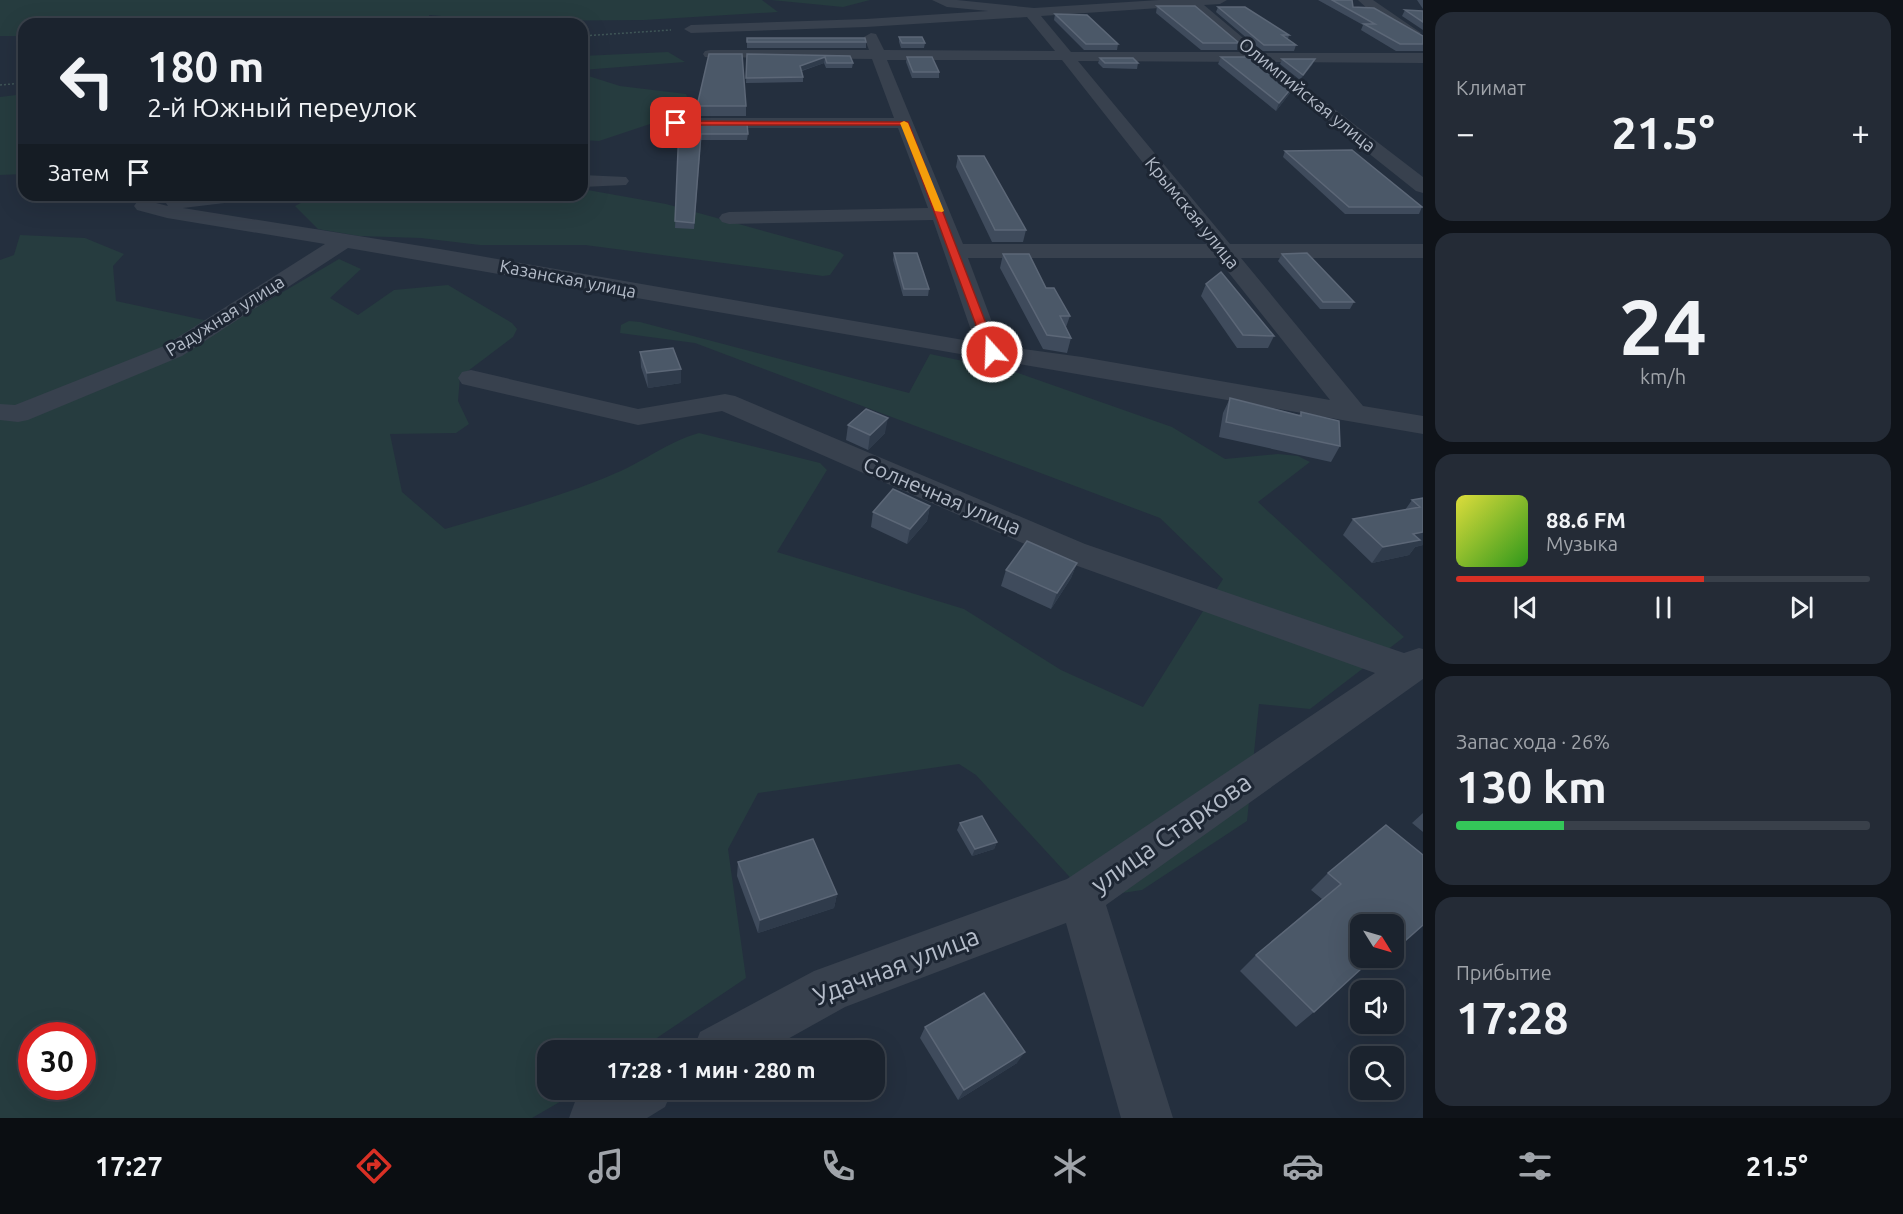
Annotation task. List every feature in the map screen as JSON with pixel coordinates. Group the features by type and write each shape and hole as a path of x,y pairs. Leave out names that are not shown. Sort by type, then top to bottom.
{"street":[{"path":"939,0 947,3 1030,11"},
{"path":"691,29 866,23 1220,0"},
{"name":"Олимпийская улица","path":"1191,2 1423,187"},
{"path":"1370,5 1407,12"},
{"path":"1370,5 1423,39"},
{"name":"Крымская улица","path":"1030,11 1355,414"},
{"path":"866,23 992,352"},
{"path":"710,54 1255,55 1423,58"},
{"path":"676,123 905,123"},
{"path":"588,181 619,181"},
{"name":"Казанская улица","path":"188,201 144,206 166,212 992,352 1082,365 1423,425"},
{"path":"729,218 940,214"},
{"name":"Радужная улица","path":"0,412 18,414 173,351 344,241"},
{"path":"955,252 1423,251"},
{"name":"Солнечная улица","path":"471,378 638,417 725,402 1073,552 1414,664"},
{"name":"улица Старкова","path":"1147,1118 1081,896 1414,664"},
{"name":"Удачная улица","path":"736,1040 831,987 1081,896"},
{"path":"595,1118 627,1100"}],"path":[{"path":"588,36 691,29"},
{"path":"0,85 18,83"}],"green space":[{"path":"0,0 762,0 778,12 644,20 467,18 429,15 429,18 18,18 18,36 0,36"},
{"path":"771,0 870,0 843,7"},
{"path":"668,52 685,62 588,70 588,56"},
{"path":"588,76 620,86 686,94 692,110 599,141 588,140"},
{"path":"18,95 18,174 0,175 0,97"},
{"path":"588,190 666,204 844,255 830,275 823,276 585,245 480,245 421,238 359,236 318,229 295,206 305,201 588,201"},
{"path":"20,235 85,238 124,254 113,266 116,301 227,325 339,259 361,269 330,298 358,315 394,290 448,285 512,323 517,329 513,337 460,377 458,401 469,424 456,433 390,434 402,492 445,529 532,504 595,482 677,441 699,433 820,463 827,470 777,552 964,609 1061,670 1143,707 1223,579 1160,518 695,343 620,333 621,325 629,321 640,322 909,393 930,354 1015,372 1172,427 1225,459 1278,454 1298,456 1310,462 1258,502 1404,637 1310,709 1259,704 1247,821 1142,890 1089,898 976,775 959,764 758,793 728,849 746,978 654,1040 537,1040 537,1100 563,1100 532,1118 0,1118 0,260 14,255"}],"building":[{"path":"1332,0 1352,0 1353,7 1374,8 1423,36 1423,44 1400,44 1364,24 1375,24"},
{"path":"1157,6 1195,6 1239,43 1203,43"},
{"path":"1218,7 1245,7 1289,35 1282,35 1296,45 1264,45"},
{"path":"1405,10 1423,11 1423,22"},
{"path":"1055,14 1087,15 1118,44 1086,44"},
{"path":"899,37 922,37 925,43 902,43"},
{"path":"747,38 865,38 866,42 747,42"},
{"path":"709,54 742,54 746,106 697,106"},
{"path":"747,54 850,56 853,63 827,63 825,57 800,66 803,77 746,78"},
{"path":"907,57 932,57 939,72 913,72"},
{"path":"1221,57 1256,57 1293,86 1279,103"},
{"path":"1100,58 1133,58 1138,63 1105,63"},
{"path":"1282,59 1315,59 1303,75"},
{"path":"694,124 747,124 748,134 701,134 694,223 675,221 679,127 693,127"},
{"path":"1352,150 1422,207 1349,207 1285,151"},
{"path":"958,156 984,156 1026,230 995,230"},
{"path":"894,253 917,253 929,289 904,289"},
{"path":"1307,253 1354,302 1323,302 1282,254"},
{"path":"1003,254 1029,254 1046,288 1054,288 1070,316 1060,316 1071,338 1047,335"},
{"path":"1221,272 1274,336 1243,335 1206,284"},
{"path":"673,348 681,369 647,373 640,352"},
{"path":"1230,398 1301,416 1301,412 1339,421 1340,446 1226,422"},
{"path":"866,409 888,418 870,435 848,425"},
{"path":"893,489 930,506 910,529 873,512"},
{"path":"1423,498 1423,532 1413,534 1420,540 1383,547 1353,519 1420,507 1412,500"},
{"path":"1027,541 1077,563 1057,593 1006,570"},
{"path":"982,816 997,842 975,849 960,823"},
{"path":"1386,825 1423,855 1423,925 1406,940 1404,938 1404,914 1350,914 1350,968 1362,968 1314,1012 1256,955 1341,884 1328,873"},
{"path":"813,839 837,894 760,920 738,862"},
{"path":"984,993 1025,1052 964,1090 925,1027"}],"slow traffic":[{"path":"904,123 939,211"}],"route":[{"path":"676,123 905,123 992,352"}]}
